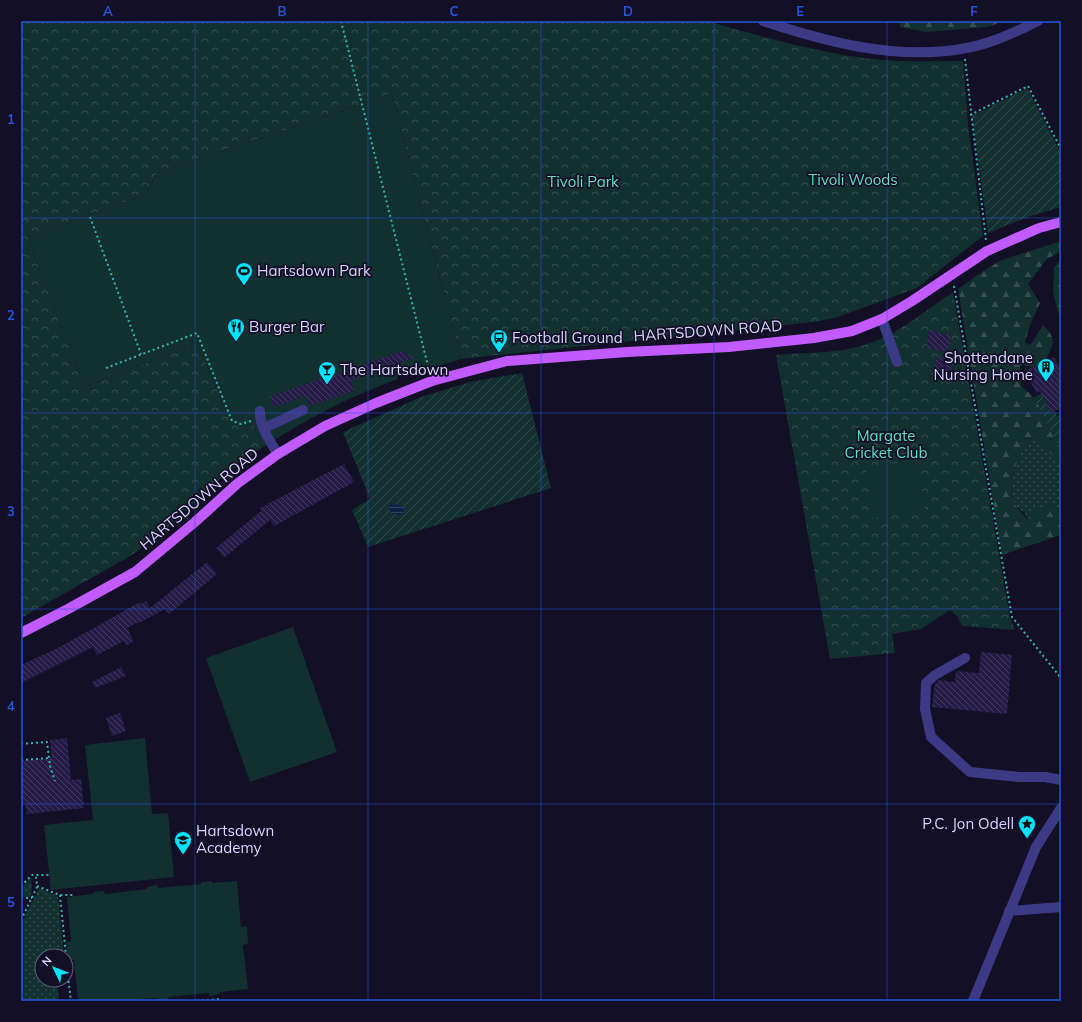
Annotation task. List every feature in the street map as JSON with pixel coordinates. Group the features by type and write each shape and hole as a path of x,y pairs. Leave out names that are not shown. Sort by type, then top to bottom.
{"main road":[{"name":"HARTSDOWN ROAD","path":"21,633 135,572 195,522 238,483 278,454 325,426 376,402 432,381 507,361 627,352 729,347 814,338 852,331 882,319 987,251 1039,228 1061,222"}],"street":[{"path":"763,21 797,32 857,47 898,53 962,49 1003,38 1038,21"},
{"path":"882,319 896,362"},
{"path":"264,428 303,410"},
{"path":"260,415 264,428 278,454"},
{"path":"965,658 934,675 926,683 925,708 930,737 970,772 1019,777 1045,777 1061,780"},
{"path":"973,1001 1036,847 1061,808"},
{"path":"1009,911 1061,907"}],"path":[{"path":"341,21 432,381"},
{"path":"962,49 966,61 970,115 987,251"},
{"path":"970,115 1028,86 1061,149"},
{"path":"90,217 141,354"},
{"path":"952,274 1012,617 1061,678"},
{"path":"106,368 197,333 232,421 241,424 260,415"},
{"path":"21,744 47,742 49,758 55,781"},
{"path":"21,760 49,758"},
{"path":"21,886 32,875 49,875"},
{"path":"21,919 37,886 36,875"},
{"path":"37,886 60,895 73,895"},
{"path":"60,895 65,948"},
{"path":"21,898 32,898"},
{"path":"69,988 70,1001"},
{"path":"197,1001 220,999"}],"green space":[{"name":"Tivoli Park","path":"21,21 707,21 825,52 849,56 898,61 963,61 968,124 983,236 917,288 838,317 814,322 461,359 392,94 157,173 146,194 28,238 84,387 198,343 230,423 240,427 253,424 263,447 226,474 159,535 132,555 21,618"},
{"path":"899,21 1004,21 988,27 926,32 900,27"},
{"path":"1027,88 1061,153 1061,207 1028,217 988,233 972,116"},
{"name":"Hartsdown Park","path":"392,94 461,359 409,375 407,370 396,374 398,379 328,409 263,447 253,424 240,427 230,423 198,343 84,387 28,238 146,194 157,173"},
{"path":"1061,241 1061,251 1046,260 1028,284 1040,303 1029,328 1025,342 1029,345 1032,343 1043,325 1051,336 1053,341 1052,346 1048,355 1039,366 1033,367 1022,365 1020,367 1021,386 1038,401 1042,413 1061,429 1061,471 1052,455 1034,437 1028,443 1018,459 1013,476 1012,494 1016,507 1028,522 1037,507 1053,504 1061,510 1061,535 1002,555 958,289 986,269 1002,260"},
{"path":"1061,260 1061,314 1059,315 1053,292 1054,267"},
{"name":"Margate Cricket Club","path":"953,292 1010,617 1015,630 962,626 958,617 950,610 921,629 892,634 895,653 830,659 776,355 845,350 867,344 901,328"},
{"path":"522,373 551,488 368,547 352,510 370,499 343,432 421,397 470,382"},
{"path":"1051,389 1051,413 1055,411 1057,416 1061,414 1061,451 1034,397"},
{"path":"1034,437 1052,455 1061,471 1061,510 1053,504 1028,523 1025,514 1014,503 1012,486 1018,459 1028,443"},
{"path":"918,459 925,511 872,518 866,469"},
{"path":"293,627 337,752 250,782 206,658"},
{"path":"145,738 152,814 168,813 174,877 51,890 44,825 93,820 85,745"},
{"path":"31,878 32,890 30,897 21,897 21,888"},
{"path":"212,881 212,883 237,881 241,927 247,926 248,944 243,945 248,989 220,992 220,994 209,996 209,993 168,997 168,1000 157,1001 156,998 120,1001 78,1001 74,948 67,948 66,942 71,942 67,897 93,894 93,892 104,891 105,894 147,889 147,887 158,885 158,888 201,884 201,882"},
{"path":"39,888 58,896 63,948 34,948 34,988 58,988 59,1001 21,1001 21,924"}],"water":[{"path":"390,503 405,507 402,515 392,514 389,509"}],"building":[{"path":"930,330 952,336 947,353 925,347"},
{"name":"The Hartsdown","path":"403,351 414,358 351,380 354,391 309,406 305,396 274,407 270,396"},
{"path":"937,357 954,361 951,372 934,368"},
{"name":"Shottendane Nursing Home","path":"1054,357 1061,369 1061,408 1051,413 1040,391 1036,393 1029,378 1032,377 1029,369"},
{"path":"344,464 354,482 274,526 270,520 224,558 216,548 261,511 260,508"},
{"path":"207,562 217,574 169,614 165,609 127,628 134,641 126,646 124,641 97,655 93,647 21,683 21,665 58,648 140,602 141,604 146,601 150,608"},
{"path":"981,652 1012,655 1007,714 932,707 935,684 939,680 955,682 956,671 979,673"},
{"path":"121,667 126,676 95,688 92,682"},
{"path":"120,713 126,731 112,736 106,718"},
{"path":"67,738 71,780 81,779 84,808 27,814 25,803 21,804 21,761 52,758 50,740"}],"place":[{"name":"Hartsdown Park","path":"244,286"},
{"name":"Burger Bar","path":"236,342"},
{"name":"Football Ground","path":"499,353"},
{"name":"Shottendane Nursing Home","path":"1046,382"},
{"name":"The Hartsdown","path":"327,385"},
{"name":"P.C. Jon Odell","path":"1027,839"},
{"name":"Hartsdown Academy","path":"183,855"}],"park label":[{"name":"Tivoli Woods","path":"853,180"}]}
